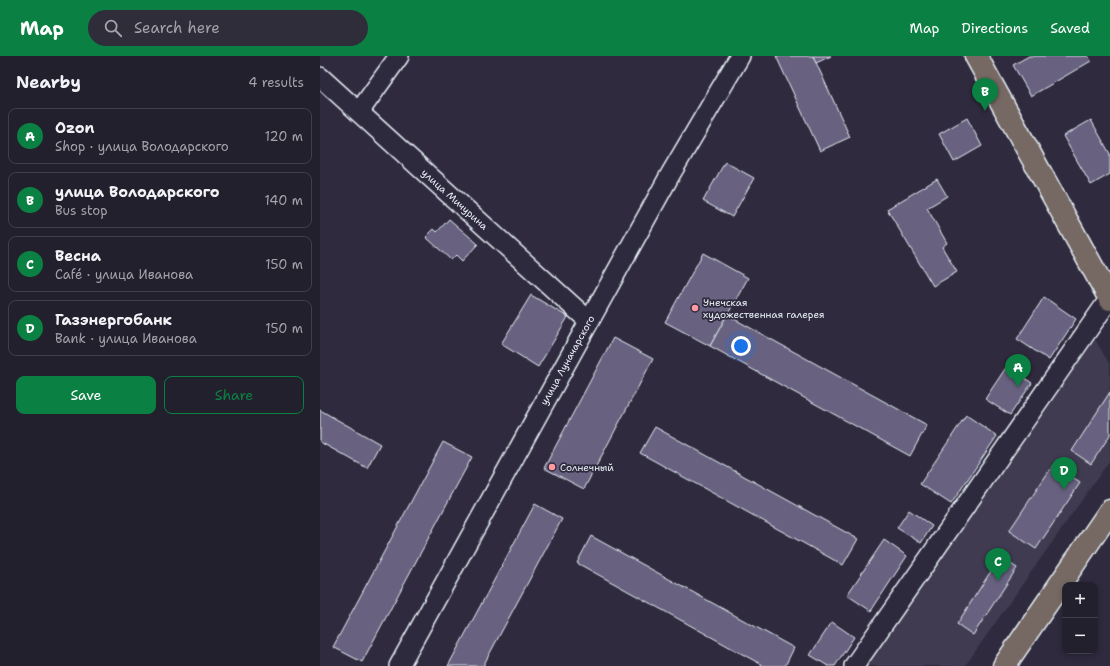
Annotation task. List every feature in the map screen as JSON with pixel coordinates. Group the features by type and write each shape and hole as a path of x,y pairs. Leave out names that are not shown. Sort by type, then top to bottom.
{"main road":[{"path":"976,56 1110,299"},
{"path":"1004,666 1110,511"}],"street":[{"path":"359,112 399,56"},
{"name":"улица Луначарского","path":"399,666 589,321 740,56"},
{"name":"улица Мичурина","path":"320,77 589,321"},
{"path":"854,666 1110,299"}],"shaded area":[{"path":"1089,329 1110,365 1110,460 965,666 854,666"}],"building":[{"path":"776,56 813,56 850,137 820,151"},
{"path":"813,56 831,56 816,63"},
{"path":"1029,56 1088,56 1091,61 1031,96 1013,65"},
{"path":"967,118 982,146 954,162 939,134"},
{"path":"1091,120 1110,154 1110,174 1091,185 1063,136"},
{"path":"725,162 754,178 732,217 703,201"},
{"path":"937,179 947,196 927,208 947,243 942,247 957,272 933,286 887,209"},
{"path":"449,219 478,244 462,261 456,255 451,260 426,237 434,229 437,232"},
{"path":"703,253 748,278 710,346 665,322"},
{"path":"531,295 568,317 538,367 501,344"},
{"path":"1044,297 1076,319 1049,360 1017,339"},
{"path":"727,315 927,425 910,456 710,346"},
{"path":"613,338 653,359 584,489 544,468"},
{"path":"1007,366 1032,383 1010,415 985,399"},
{"path":"1110,392 1110,435 1091,464 1072,451"},
{"path":"320,410 380,444 367,468 320,442"},
{"path":"966,415 997,436 951,504 920,484"},
{"path":"655,427 858,539 843,565 640,453"},
{"path":"443,442 472,457 362,662 333,647"},
{"path":"1053,465 1080,483 1036,549 1009,531"},
{"path":"535,504 562,519 483,666 448,666"},
{"path":"909,510 932,526 921,543 897,528"},
{"path":"591,536 794,648 785,666 764,666 577,563"},
{"path":"884,540 907,556 871,611 847,595"},
{"path":"1000,557 1017,568 973,635 957,624"},
{"path":"832,622 854,637 835,666 828,666 810,655"}],"place":[{"name":"улица Володарского","path":"985,111"},
{"name":"Унечская художественная галерея","path":"695,308"},
{"name":"Ozon","path":"1018,387"},
{"name":"Солнечный","path":"552,467"},
{"name":"Газэнергобанк","path":"1064,490"},
{"name":"Весна","path":"998,581"}]}
